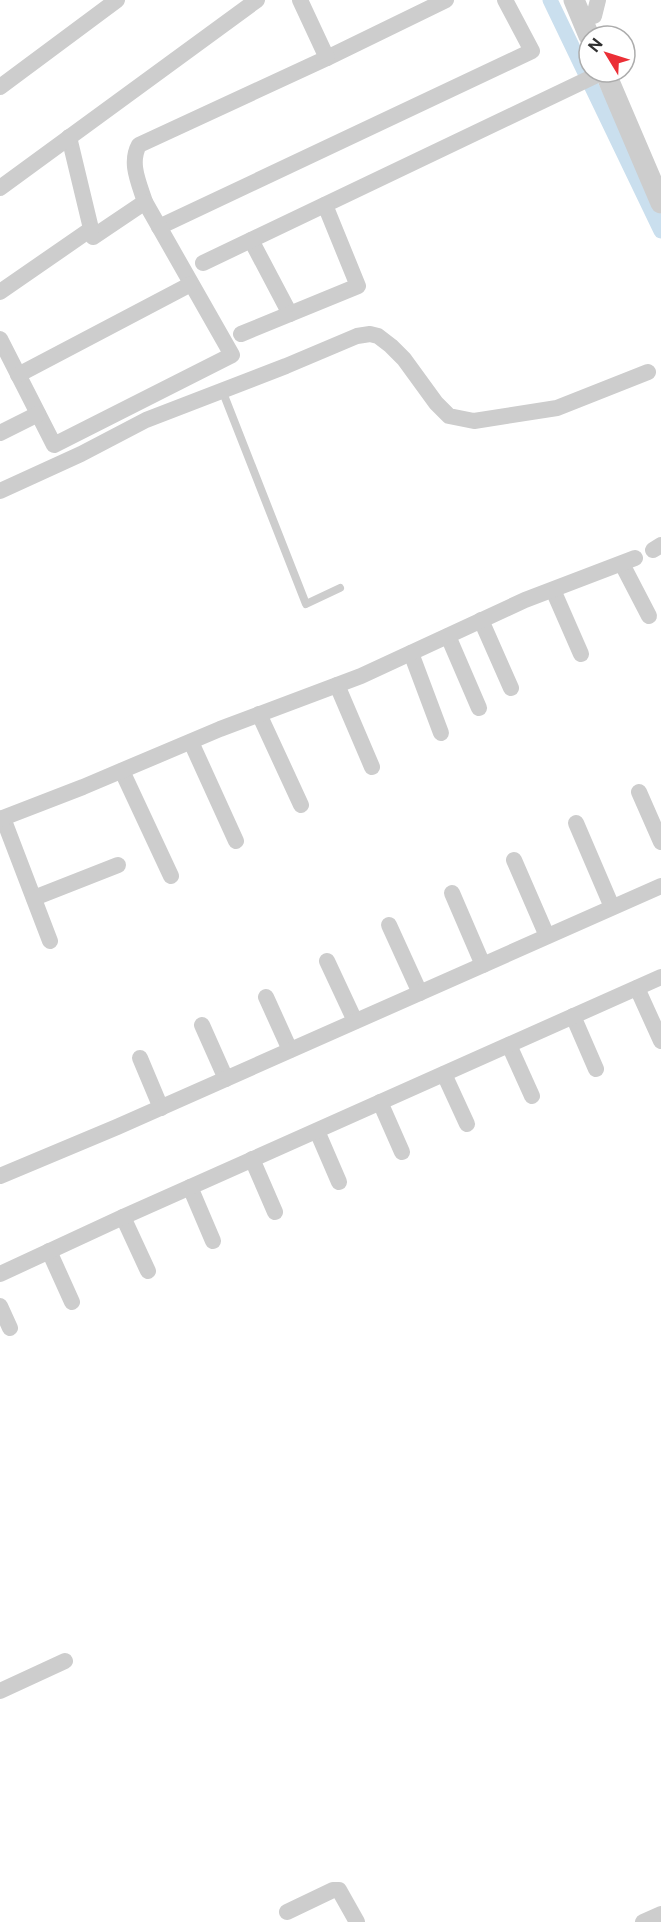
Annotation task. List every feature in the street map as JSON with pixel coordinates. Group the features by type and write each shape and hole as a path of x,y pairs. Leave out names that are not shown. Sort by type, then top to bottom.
{"street":[{"path":"0,87 117,0"},
{"path":"0,188 257,0"},
{"path":"300,0 327,58"},
{"path":"1,342 54,445 232,355 145,202 134,166 134,154 140,145 446,0"},
{"path":"159,226 532,51 505,0"},
{"path":"574,0 594,17"},
{"path":"203,263 578,84"},
{"path":"609,84 661,203"},
{"path":"69,137 93,237 145,202"},
{"path":"241,334 358,286 325,205"},
{"path":"0,292 92,229"},
{"path":"251,240 290,314"},
{"path":"18,375 191,284"},
{"path":"0,490 81,454 146,420 357,336 370,334 378,336 392,346 436,403 449,416 474,421 557,408 648,372"},
{"path":"0,433 38,414"},
{"path":"50,940 1,818 337,685 481,620 629,561 649,616"},
{"path":"553,590 581,654"},
{"path":"481,620 511,688"},
{"path":"448,636 479,708"},
{"path":"411,653 441,732"},
{"path":"337,685 372,767"},
{"path":"259,714 302,805"},
{"path":"191,741 236,841"},
{"path":"122,771 171,876"},
{"path":"639,792 661,842"},
{"path":"576,823 612,907"},
{"path":"514,860 547,936"},
{"path":"34,898 118,865"},
{"path":"0,1176 161,1108 661,886"},
{"path":"452,893 483,965"},
{"path":"389,925 420,993"},
{"path":"327,961 355,1021"},
{"path":"0,1274 661,977"},
{"path":"637,988 661,1041"},
{"path":"266,997 290,1050"},
{"path":"573,1016 596,1069"},
{"path":"202,1025 226,1079"},
{"path":"509,1045 532,1096"},
{"path":"140,1058 161,1108"},
{"path":"444,1074 467,1124"},
{"path":"380,1102 402,1152"},
{"path":"316,1131 339,1182"},
{"path":"252,1159 275,1212"},
{"path":"190,1187 213,1240"},
{"path":"123,1217 148,1271"},
{"path":"49,1251 72,1302"},
{"path":"0,1306 10,1328"},
{"path":"0,1691 65,1661"},
{"path":"287,1912 333,1890 339,1890 355,1921"},
{"path":"643,1922 661,1914"}],"lane":[{"path":"222,390 306,604 340,588"}],"waterway":[{"path":"550,0 661,231"}]}
